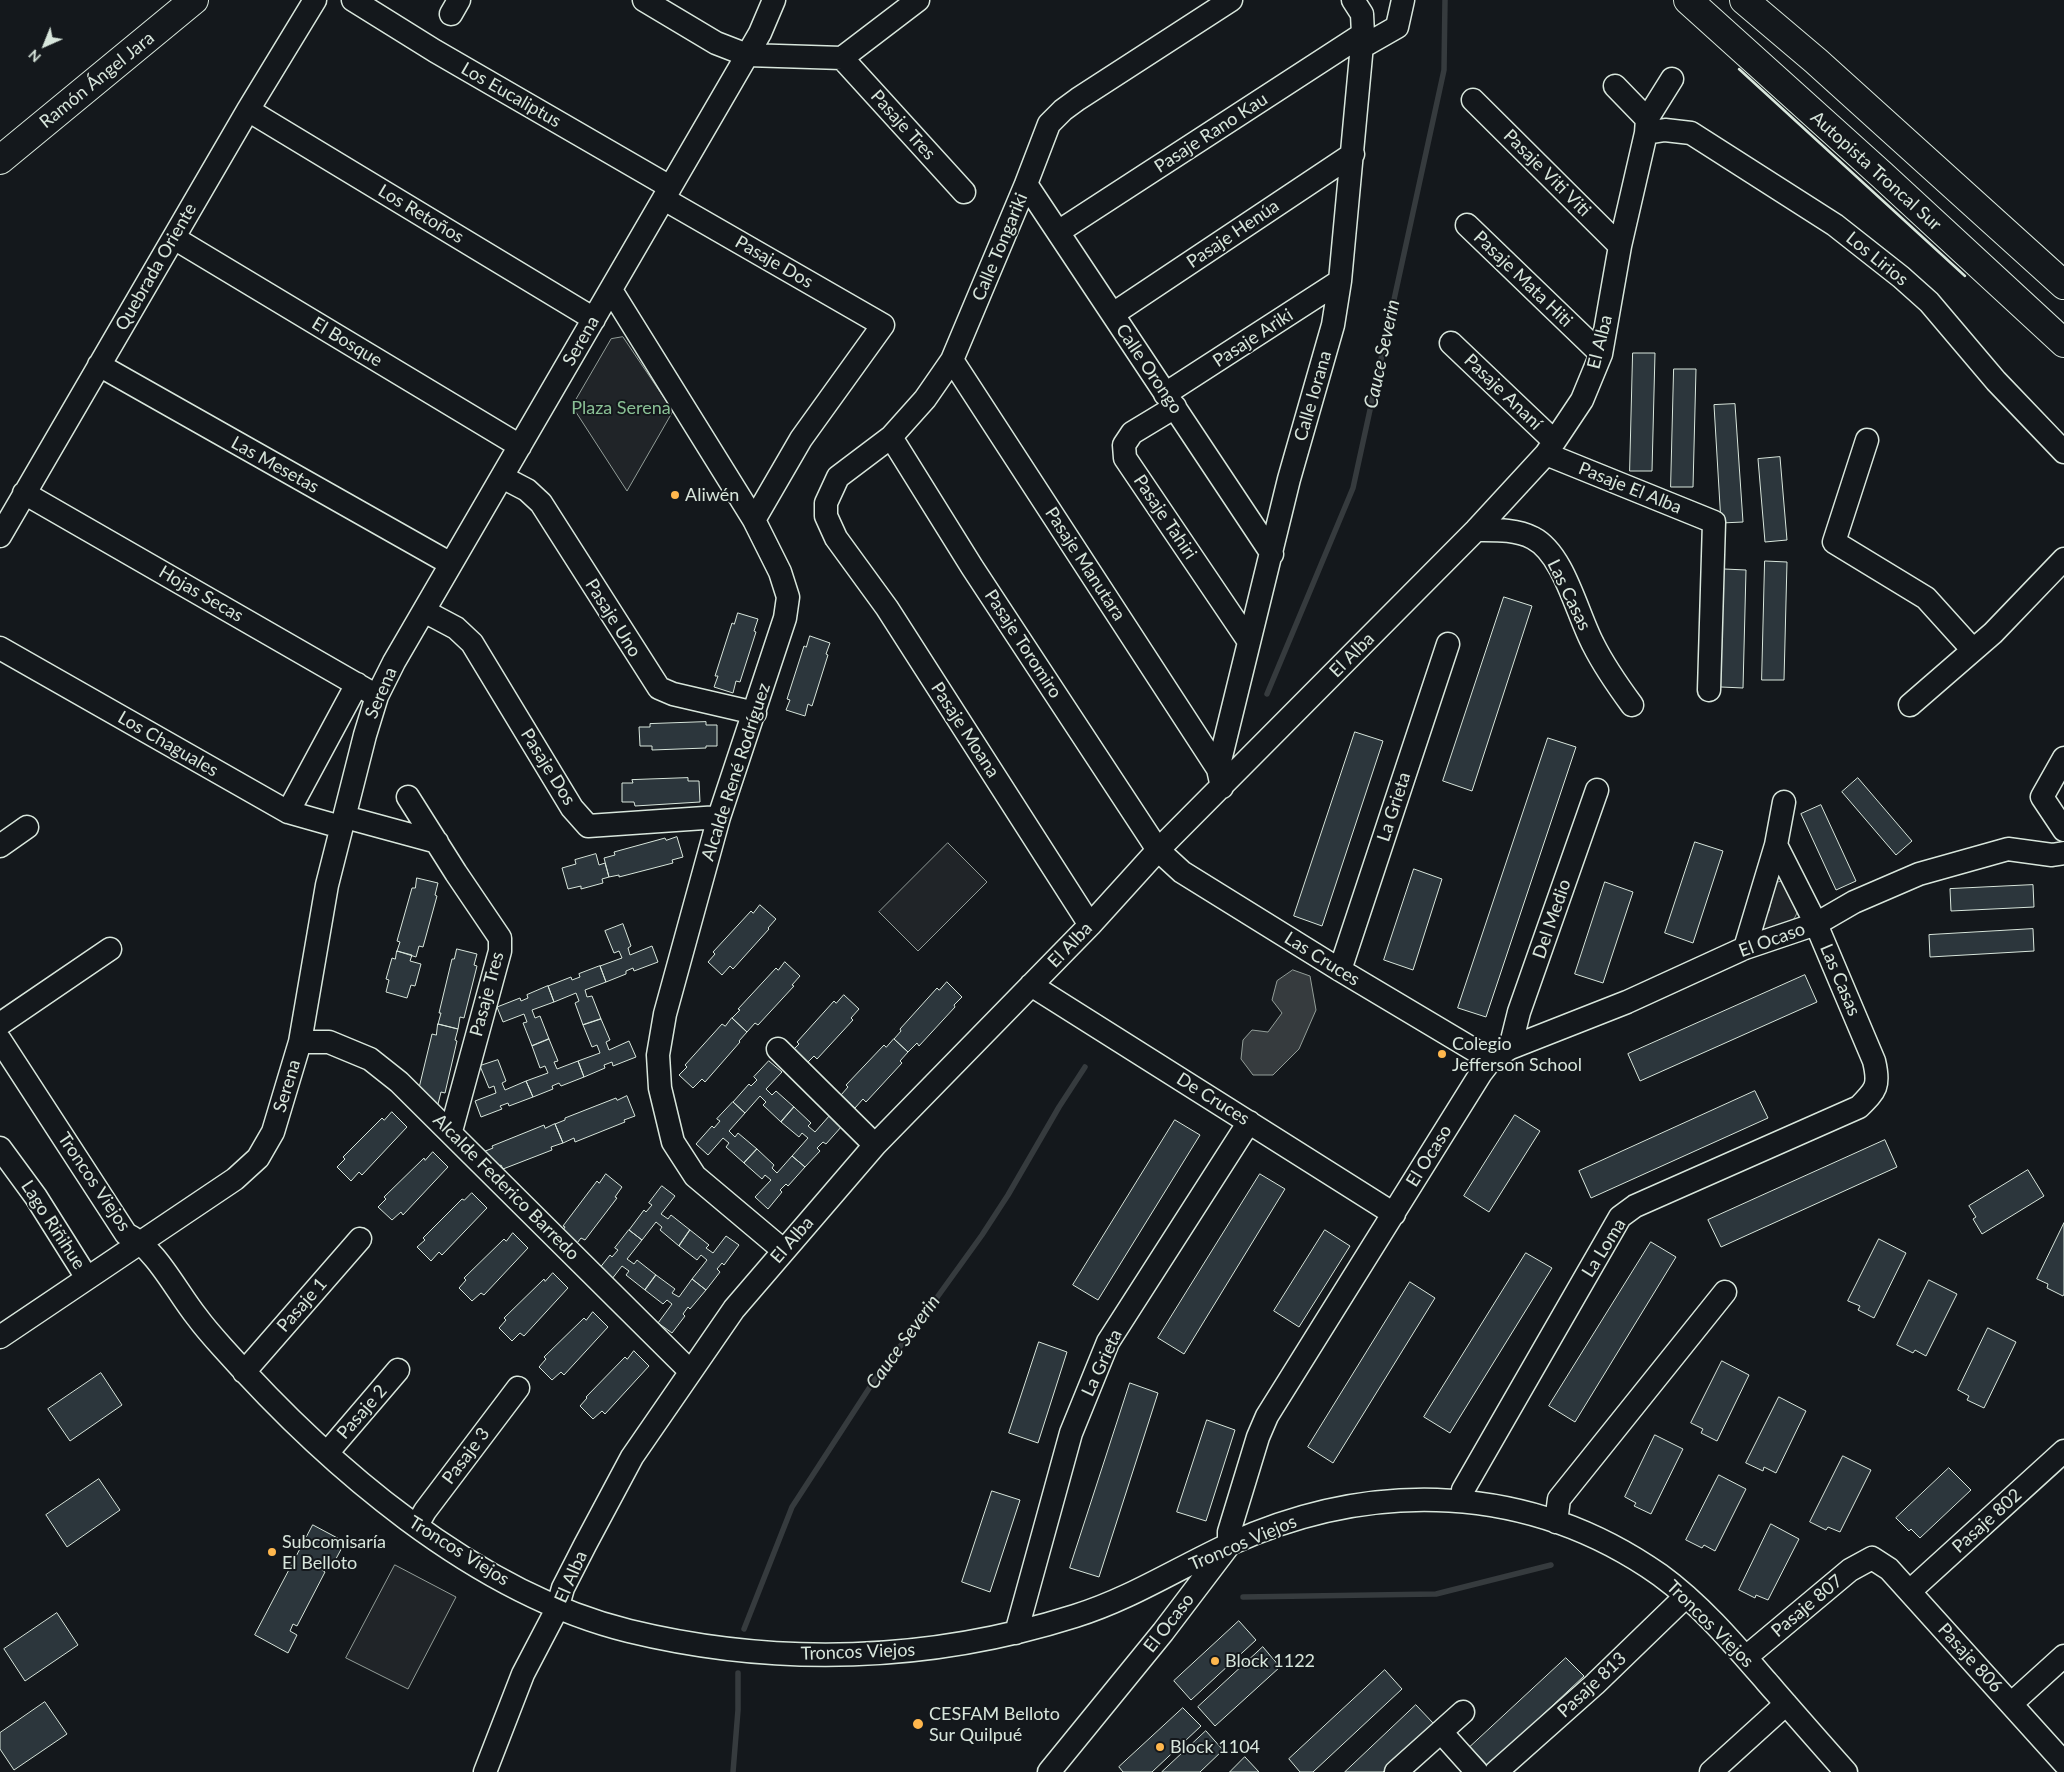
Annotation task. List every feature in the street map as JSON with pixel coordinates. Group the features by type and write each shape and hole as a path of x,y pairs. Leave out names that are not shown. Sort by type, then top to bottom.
{"main road":[{"name":"Ramón Ángel Jara","path":"0,160 194,0"},
{"name":"Autopista Troncal Sur","path":"1688,0 2064,343"},
{"path":"1744,0 1816,61 2064,285"}],"street":[{"name":"Quebrada Oriente","path":"0,536 248,110 315,0"},
{"name":"Los Eucaliptus","path":"353,0 667,193"},
{"path":"644,0 716,43 747,55 842,58 918,0"},
{"name":"Serena","path":"0,1337 141,1241 160,1232 235,1179 258,1158 273,1132 300,1042 327,885 365,735 377,696 451,564 760,33 774,0"},
{"name":"Calle Tongariki","path":"836,538 826,516 826,503 832,488 838,477 891,437 924,399 952,360 1026,184 1049,124 1063,110 1231,0"},
{"name":"Calle Iorana","path":"1220,778 1248,640 1272,554 1289,480 1334,325 1340,282 1363,40 1362,14 1353,0"},
{"name":"Pasaje Rano Kau","path":"1058,232 1363,40 1397,27 1403,0"},
{"name":"Pasaje Tres","path":"842,58 964,192"},
{"name":"El Alba","path":"485,1772 523,1674 557,1609 563,1588 632,1457 734,1309 874,1145 1090,925 1220,778 1476,530 1550,448 1582,400 1601,354 1620,246 1646,126 1672,79"},
{"path":"1615,86 1646,126"},
{"name":"Pasaje Viti Viti","path":"1473,100 1620,246"},
{"name":"Los Retoños","path":"248,110 594,319"},
{"name":"Los Lirios","path":"1646,126 1691,133 1835,225 1929,302 1996,381 2064,452"},
{"name":"Pasaje Henúa","path":"1113,314 1352,154"},
{"name":"Calle Orongo","path":"1026,184 1272,554"},
{"name":"Pasaje Dos","path":"667,193 883,325 801,439 754,520"},
{"name":"Pasaje Mata Hiti","path":"1467,225 1601,354"},
{"name":"El Bosque","path":"174,238 520,446"},
{"name":"Pasaje Ariki","path":"1170,401 1340,282"},
{"name":"Alcalde René Rodríguez","path":"611,290 754,520 769,547 788,597 785,618 719,817 666,1014 658,1055 660,1088 673,1142 695,1176 783,1250"},
{"name":"Pasaje Ananí","path":"1451,342 1550,448"},
{"name":"Pasaje Manutara","path":"952,360 1220,778"},
{"name":"Las Mesetas","path":"99,365 451,564"},
{"name":"Pasaje Tahiri","path":"1170,401 1132,433 1124,445 1126,458 1248,640"},
{"name":"Pasaje Toromiro","path":"891,437 972,567 1158,850"},
{"path":"1867,440 1834,542 1926,598 1973,650"},
{"name":"Pasaje El Alba","path":"1550,448 1714,522 1709,690"},
{"name":"Pasaje Uno","path":"502,478 527,490 541,503 659,688 673,694 755,713"},
{"name":"Hojas Secas","path":"24,493 377,696"},
{"name":"Las Casas","path":"1476,530 1513,531 1534,538 1552,557 1592,643 1614,680 1632,705"},
{"name":"Pasaje Moana","path":"836,538 887,608 1090,925"},
{"path":"1910,705 1973,650 2064,559"},
{"name":"Pasaje Dos","path":"424,611 456,628 472,643 572,808 588,826 719,817"},
{"name":"La Grieta","path":"1340,970 1448,644"},
{"name":"Los Chaguales","path":"0,648 288,812 343,822"},
{"name":"Serena","path":"288,812 357,684"},
{"path":"2064,758 2042,797 2064,830"},
{"name":"Del Medio","path":"1510,1048 1519,1012 1597,790"},
{"name":"Pasaje Tres","path":"408,796 500,938 500,951 451,1131"},
{"path":"1745,948 1776,846 1784,802"},
{"path":"343,822 437,842"},
{"path":"0,846 27,826"},
{"name":"Las Casas","path":"1776,846 1816,924 1874,1061"},
{"name":"El Ocaso","path":"1050,1772 1163,1632 1229,1545 1229,1532 1258,1437 1267,1416 1482,1073 1492,1060 1510,1048 1626,1002 1745,948 1816,924 1854,902 1919,874 2008,849 2052,855 2064,853"},
{"name":"Las Cruces","path":"1158,850 1182,872 1340,970 1492,1060"},
{"path":"0,1024 110,949"},
{"name":"De Cruces","path":"1030,985 1394,1214"},
{"name":"Troncos Viejos","path":"0,1040 126,1234 141,1241 198,1319 244,1372 292,1422 378,1497 416,1525 486,1571 557,1609 626,1630 674,1641 771,1654 821,1656 909,1651 968,1643 1080,1615 1149,1586 1229,1545 1293,1520 1360,1504 1428,1499 1462,1501 1526,1512 1556,1522 1612,1546 1663,1577 1686,1596 1746,1657 1846,1772"},
{"name":"Alcalde Federico Barredo","path":"300,1042 329,1042 370,1059 400,1082 690,1371"},
{"path":"778,1049 874,1145"},
{"name":"La Loma","path":"1462,1501 1464,1490 1620,1217 1635,1206 1859,1107 1876,1090 1878,1075 1874,1061"},
{"name":"La Grieta","path":"1016,1632 1072,1433 1108,1342 1249,1122"},
{"name":"Lago Riñihue","path":"0,1148 36,1197 87,1278"},
{"name":"Pasaje 1","path":"244,1372 360,1239"},
{"path":"1556,1522 1559,1498 1725,1292"},
{"name":"Pasaje 2","path":"327,1453 398,1370"},
{"name":"Pasaje 3","path":"416,1525 424,1511 518,1388"},
{"name":"Pasaje 802","path":"1910,1591 2064,1451"},
{"name":"Pasaje 806","path":"1872,1558 1889,1569 1910,1591 2064,1763"},
{"name":"Pasaje 807","path":"1746,1657 1850,1570 1872,1558"},
{"name":"Pasaje 813","path":"1496,1772 1595,1684 1686,1596"},
{"path":"2012,1704 2064,1656"},
{"path":"1711,1772 1786,1704"},
{"path":"1396,1772 1463,1712"},
{"path":"1441,1732 1477,1772"}],"green space":[{"name":"Plaza Serena","path":"623,337 673,411 627,491 572,406 611,339"},
{"path":"948,843 987,882 918,951 879,912"},
{"path":"1783,881 1798,911 1794,919 1762,934 1758,927 1769,911 1775,883"},
{"path":"395,1565 456,1597 408,1689 346,1658"}],"shaded area":[{"path":"1293,970 1310,976 1316,1010 1299,1049 1273,1075 1253,1075 1241,1059 1243,1040 1252,1030 1268,1032 1282,1013 1272,1000 1277,981"}],"building":[{"path":"1633,353 1655,353 1652,471 1630,471"},
{"path":"1674,369 1696,369 1693,487 1671,487"},
{"path":"1735,404 1743,522 1721,523 1714,405"},
{"path":"1780,457 1787,540 1765,542 1758,459"},
{"path":"1765,561 1787,562 1784,680 1762,680"},
{"path":"1724,569 1746,570 1743,688 1721,687"},
{"path":"1504,597 1532,606 1472,791 1443,781"},
{"path":"738,613 758,619 754,631 756,632 740,682 736,681 733,693 714,687 718,676 715,676 732,623 734,624"},
{"path":"810,636 830,643 812,706 808,704 805,716 786,710 790,700 787,699 804,646 806,647"},
{"path":"706,722 706,725 717,725 717,746 652,750 652,746 640,746 639,727 650,727 650,724"},
{"path":"1355,732 1383,741 1322,926 1294,916"},
{"path":"1548,738 1576,747 1486,1017 1458,1008"},
{"path":"688,778 688,781 699,781 700,802 635,806 634,802 622,802 622,783 633,783 632,780"},
{"path":"1858,778 1912,841 1896,855 1842,792"},
{"path":"1821,805 1856,881 1836,890 1801,814"},
{"path":"677,837 683,857 672,860 673,863 619,877 619,875 609,877 604,858 615,855 614,852 665,838 666,840"},
{"path":"1695,842 1723,851 1693,943 1665,933"},
{"path":"596,854 599,865 605,863 609,877 602,879 603,883 581,889 581,886 568,889 562,868 576,864 575,860"},
{"path":"1414,869 1442,879 1413,970 1384,960"},
{"path":"417,878 438,883 435,895 437,896 423,947 419,946 416,957 397,951 400,942 397,941 412,888 415,888"},
{"path":"1605,882 1633,892 1603,983 1575,974"},
{"path":"2033,885 2034,907 1951,911 1950,889"},
{"path":"760,905 776,919 733,969 730,966 722,975 708,962 715,954 713,952 751,911 753,913"},
{"path":"623,924 631,946 628,948 630,955 652,946 658,962 634,971 633,968 626,971 626,974 606,982 600,966 622,958 619,951 614,953 605,931"},
{"path":"2033,929 2034,951 1930,957 1929,935"},
{"path":"457,949 477,954 474,965 477,966 464,1018 460,1017 458,1029 438,1024 452,959 454,959"},
{"path":"397,951 412,955 410,961 421,964 415,986 411,985 407,998 386,992 389,980 386,979 392,958 395,959"},
{"path":"785,962 800,976 792,985 794,986 758,1025 755,1023 747,1032 732,1018 776,968 778,970"},
{"path":"600,966 606,982 585,990 587,997 592,996 601,1019 583,1025 575,1003 579,1001 576,993 554,1002 548,986 571,977 572,980 580,977 579,974"},
{"path":"1805,975 1817,1002 1640,1081 1628,1054"},
{"path":"947,982 962,997 919,1046 917,1043 908,1052 894,1039 901,1031 900,1029 937,988 939,990"},
{"path":"548,986 554,1002 532,1010 535,1018 540,1016 549,1039 532,1046 523,1023 527,1022 524,1014 503,1022 497,1007 520,998 521,1001 528,998 527,995"},
{"path":"844,995 859,1009 851,1018 853,1020 817,1059 814,1056 805,1065 791,1052 799,1044 797,1042 834,1001 836,1003"},
{"path":"732,1018 747,1032 705,1082 702,1079 693,1088 679,1075 687,1067 685,1065 722,1024 725,1026"},
{"path":"601,1019 610,1040 606,1042 609,1050 629,1041 636,1057 613,1066 612,1062 604,1065 605,1068 584,1077 578,1061 600,1053 597,1045 592,1047 583,1025"},
{"path":"438,1024 458,1029 445,1093 441,1092 438,1104 419,1099 422,1088 419,1088 432,1034 436,1035"},
{"path":"549,1039 558,1061 554,1062 557,1069 578,1061 584,1077 561,1086 559,1083 552,1086 553,1089 533,1097 526,1081 548,1073 545,1066 540,1068 532,1046"},
{"path":"894,1039 908,1052 900,1061 902,1063 866,1102 863,1099 855,1108 841,1095 848,1087 846,1085 884,1045 886,1047"},
{"path":"498,1060 506,1081 502,1083 505,1090 526,1081 533,1097 509,1106 508,1103 500,1106 502,1109 481,1117 475,1101 496,1093 494,1086 489,1088 480,1066"},
{"path":"769,1061 782,1072 766,1089 772,1095 776,1091 794,1107 781,1122 763,1105 766,1102 760,1096 745,1113 733,1102 749,1084 751,1086 757,1080 754,1077"},
{"path":"1755,1091 1768,1118 1591,1198 1579,1171"},
{"path":"627,1096 635,1116 624,1120 625,1122 575,1142 574,1138 563,1143 555,1124 565,1120 565,1118 616,1098 617,1100"},
{"path":"733,1102 745,1113 729,1131 735,1137 738,1133 757,1149 744,1163 726,1147 729,1143 723,1138 708,1155 696,1144 712,1126 714,1128 720,1121 717,1119"},
{"path":"794,1107 811,1123 808,1126 815,1132 830,1115 842,1126 826,1144 823,1142 817,1148 820,1151 805,1167 792,1156 808,1138 802,1133 799,1137 781,1122"},
{"path":"392,1112 407,1127 362,1175 359,1172 351,1181 337,1167 345,1159 343,1157 382,1118 384,1120"},
{"path":"1515,1115 1540,1131 1489,1212 1464,1196"},
{"path":"1175,1120 1200,1135 1098,1300 1073,1285"},
{"path":"555,1124 563,1143 551,1147 552,1150 503,1169 501,1165 490,1170 483,1152 493,1148 492,1146 544,1125 545,1128"},
{"path":"1885,1140 1897,1167 1721,1247 1708,1220"},
{"path":"757,1149 774,1165 772,1168 777,1173 792,1156 805,1167 788,1186 786,1184 780,1190 782,1192 768,1209 755,1197 771,1180 765,1175 762,1179 744,1163"},
{"path":"433,1152 448,1167 403,1215 401,1212 392,1220 378,1207 386,1199 384,1197 424,1158 425,1160"},
{"path":"2028,1170 2044,1196 1982,1234 1973,1219 1976,1217 1969,1206"},
{"path":"606,1174 622,1187 615,1197 617,1198 585,1240 581,1238 574,1247 559,1236 565,1227 563,1226 597,1181 599,1183"},
{"path":"1260,1174 1285,1189 1184,1354 1158,1338"},
{"path":"662,1186 675,1196 661,1214 668,1219 671,1215 690,1230 679,1246 660,1230 662,1227 656,1222 642,1240 629,1230 644,1210 646,1212 652,1205 649,1203"},
{"path":"472,1193 487,1208 442,1255 439,1252 431,1261 417,1247 425,1240 423,1238 462,1199 464,1200"},
{"path":"2064,1223 2063,1296 2047,1288 2048,1284 2037,1279"},
{"path":"629,1230 642,1240 627,1259 634,1264 637,1260 656,1275 645,1290 626,1275 629,1271 622,1266 608,1284 595,1274 610,1255 612,1257 618,1250 615,1248"},
{"path":"690,1230 709,1245 706,1248 713,1253 726,1236 739,1245 724,1265 722,1263 717,1269 720,1272 706,1290 692,1279 707,1260 701,1255 697,1260 679,1246"},
{"path":"1325,1230 1350,1246 1299,1327 1274,1311"},
{"path":"513,1233 528,1248 484,1295 481,1293 472,1301 459,1288 466,1280 464,1278 504,1239 506,1241"},
{"path":"1879,1239 1906,1253 1874,1318 1858,1310 1860,1306 1848,1301"},
{"path":"1651,1242 1676,1257 1575,1422 1549,1406"},
{"path":"1526,1253 1552,1268 1450,1433 1424,1417"},
{"path":"553,1273 568,1288 524,1336 520,1333 512,1341 499,1328 506,1320 504,1318 544,1279 545,1281"},
{"path":"656,1275 675,1289 672,1293 679,1297 692,1279 706,1290 690,1309 688,1307 683,1314 685,1316 672,1333 658,1323 672,1304 667,1300 663,1304 645,1290"},
{"path":"1929,1280 1957,1294 1926,1356 1915,1350 1913,1353 1897,1345"},
{"path":"1410,1282 1435,1298 1333,1463 1308,1447"},
{"path":"593,1312 608,1327 564,1375 561,1372 552,1380 539,1367 546,1359 544,1357 584,1318 586,1320"},
{"path":"1988,1328 2016,1342 1984,1408 1967,1400 1969,1396 1958,1390"},
{"path":"1039,1342 1067,1352 1038,1443 1009,1433"},
{"path":"634,1351 649,1366 605,1414 602,1411 593,1419 580,1406 586,1397 625,1357 627,1359"},
{"path":"1722,1361 1749,1375 1717,1441 1701,1433 1703,1429 1691,1423"},
{"path":"101,1373 122,1405 70,1441 48,1409"},
{"path":"1130,1383 1158,1393 1099,1577 1070,1568"},
{"path":"1779,1397 1806,1411 1776,1473 1764,1467 1763,1471 1746,1463"},
{"path":"1207,1420 1235,1430 1206,1521 1177,1512"},
{"path":"1655,1435 1683,1449 1651,1514 1634,1506 1636,1503 1625,1497"},
{"path":"1843,1456 1871,1470 1840,1532 1828,1527 1826,1530 1810,1522"},
{"path":"1949,1468 1971,1490 1920,1538 1911,1529 1909,1531 1896,1518"},
{"path":"1719,1475 1746,1489 1715,1551 1704,1545 1702,1548 1686,1540"},
{"path":"99,1479 120,1510 67,1547 46,1515"},
{"path":"992,1491 1020,1500 990,1592 962,1582"},
{"path":"1771,1524 1799,1539 1768,1600 1756,1595 1755,1598 1739,1590"},
{"path":"313,1525 345,1542 331,1568 325,1564 322,1570 325,1572 297,1626 293,1624 290,1631 297,1635 288,1653 255,1635"},
{"path":"57,1613 78,1645 25,1681 4,1649"},
{"name":"Block 1122","path":"1239,1621 1256,1640 1191,1700 1174,1681"},
{"path":"1263,1647 1280,1667 1215,1726 1198,1707"},
{"path":"1566,1658 1584,1676 1488,1766 1470,1747"},
{"path":"1385,1670 1402,1689 1313,1772 1300,1772 1289,1759"},
{"path":"45,1702 67,1734 14,1770 0,1749 0,1733"},
{"path":"1416,1705 1434,1724 1383,1772 1345,1772"},
{"name":"Block 1104","path":"1183,1708 1201,1726 1152,1772 1123,1772 1119,1767"},
{"path":"1206,1731 1223,1750 1200,1772 1162,1772"},
{"path":"1245,1757 1259,1772 1230,1772"}],"waterway":[{"name":"Cauce Severin","path":"1267,694 1353,488 1444,70 1445,0"},
{"name":"Cauce Severin","path":"744,1629 792,1507 881,1370 915,1328 982,1235 1085,1067"},
{"path":"1243,1597 1436,1594 1551,1565"},
{"name":"Cauce Severin","path":"733,1772 738,1710 738,1673"}],"wall":[{"path":"1739,69 1965,276"}],"place":[{"name":"Aliwén","path":"675,495"},
{"name":"Colegio Jefferson School","path":"1442,1054"},
{"name":"Subcomisaría El Belloto","path":"272,1552"},
{"name":"Block 1122","path":"1215,1661"},
{"name":"CESFAM Belloto Sur Quilpué","path":"918,1724"},
{"name":"Block 1104","path":"1160,1747"}]}
